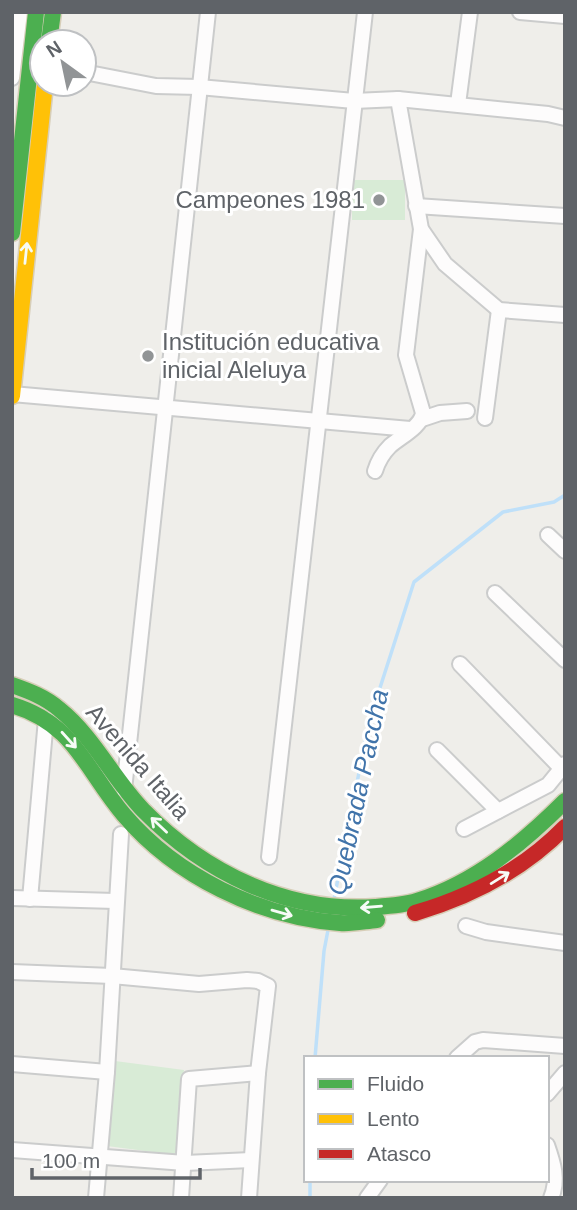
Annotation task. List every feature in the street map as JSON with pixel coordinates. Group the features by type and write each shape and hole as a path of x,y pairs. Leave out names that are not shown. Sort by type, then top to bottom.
{"main road":[{"path":"12,233 36,12"},
{"path":"12,395 44,98"},
{"name":"Avenida Italia","path":"12,685 46,700 78,723 124,788 165,831 220,881 312,905 364,909 416,901 461,883 505,855 565,801"},
{"name":"Avenida Italia","path":"12,705 30,709 67,736 123,814 168,856 220,881 256,906 295,917 341,923 391,919 444,905 498,881 553,841 565,827"}],"street":[{"path":"12,79 15,30 20,12"},
{"path":"123,814 208,12"},
{"path":"269,857 365,12"},
{"path":"458,104 470,12"},
{"path":"520,12 565,16"},
{"path":"98,75 156,86 199,87 354,101 398,99 565,118"},
{"path":"398,99 421,229 406,355 423,413 422,419"},
{"path":"416,206 565,216"},
{"path":"421,229 445,264 499,310 565,315"},
{"path":"485,418 499,310"},
{"path":"12,395 410,429"},
{"path":"375,471 380,458 391,444 400,440 422,419 440,413 467,411"},
{"path":"548,535 565,551"},
{"path":"495,593 565,660"},
{"path":"460,664 564,766 548,785 464,829"},
{"path":"30,899 46,719"},
{"path":"437,751 498,811"},
{"path":"96,1198 107,1072 121,834"},
{"path":"12,898 116,901"},
{"path":"466,926 486,932 565,943"},
{"path":"12,972 112,976 199,984 247,980 268,985 258,1073 249,1198"},
{"path":"459,1056 475,1042 483,1040 565,1046"},
{"path":"12,1064 107,1072"},
{"path":"181,1198 189,1079 258,1073"},
{"path":"549,1092 565,1073"},
{"path":"12,1150 185,1163 251,1160"},
{"path":"549,1151 555,1171 551,1198"},
{"path":"367,1198 379,1182"}],"green space":[{"name":"Campeones 1981","path":"352,180 405,180 405,220 352,220"},
{"path":"115,1061 184,1070 176,1155 107,1146"}],"waterway":[{"name":"Quebrada Paccha","path":"334,899 369,722 414,582 503,512 554,502 565,495"},
{"name":"Quebrada Paccha","path":"315,1056 328,930"},
{"name":"Quebrada Paccha","path":"310,1182 310,1198"}],"traffic: fast":[{"path":"12,233 36,12"},
{"path":"51,28 53,12"},
{"path":"12,685 48,701 71,720 143,810 193,853 249,884 279,896 310,903 375,907 412,902 438,893 459,884 497,860 565,801"},
{"path":"12,705 33,713 65,736 124,815 145,837 168,857 221,890 279,912 310,919 340,923 377,920"}],"traffic: slow":[{"path":"12,396 44,98"}],"traffic: jam":[{"path":"415,913 496,880 532,856 565,827"}],"place":[{"name":"Campeones 1981","path":"379,200"},
{"name":"Institución educativa inicial Aleluya","path":"148,356"}]}
